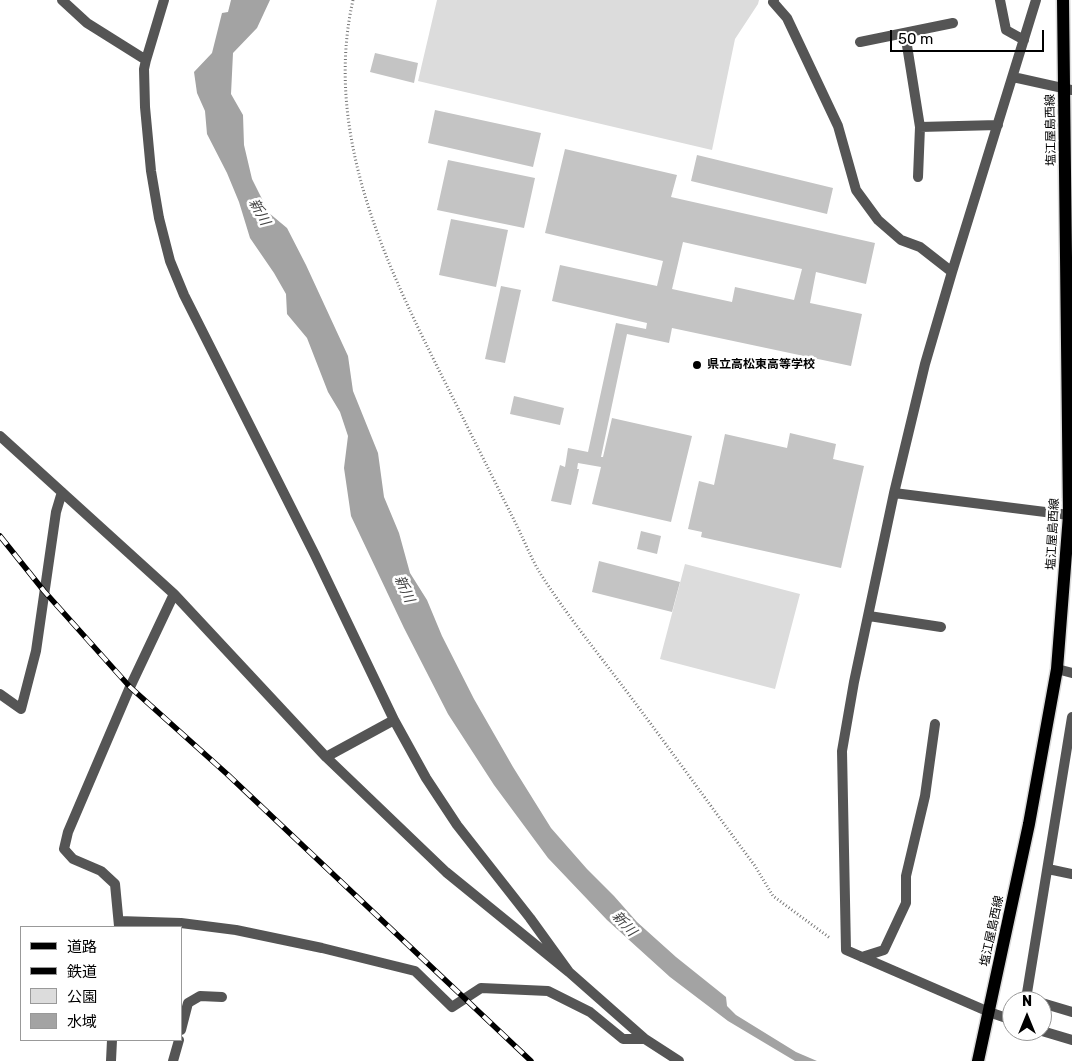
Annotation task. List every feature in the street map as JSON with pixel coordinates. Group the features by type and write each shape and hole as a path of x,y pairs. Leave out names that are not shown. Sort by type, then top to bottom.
{"main road":[{"name":"塩江屋島西線","path":"978,1061 1028,824 1057,669 1069,515 1068,89 1063,0"}],"street":[{"path":"62,0 87,23 146,60"},
{"path":"164,0 146,60 145,107 151,171 159,218 170,261 184,295 315,554 394,720 426,778 457,825 530,918 569,972"},
{"path":"774,0 787,18 838,126 856,190 878,220 901,240 920,247 952,272"},
{"path":"1000,0 1006,30 1024,40"},
{"path":"1002,1017 846,950 842,750 854,682 894,493 925,364 1036,0"},
{"path":"860,42 953,23"},
{"path":"905,33 920,127 918,177"},
{"path":"1013,77 1068,89"},
{"path":"920,127 998,125"},
{"path":"0,436 174,594 326,757 446,872 569,972 644,1039 679,1061"},
{"path":"0,694 21,708 36,651 56,512 62,492"},
{"path":"894,493 1069,515"},
{"path":"174,594 130,687 68,832 64,849 74,859 101,871 115,884 119,924 181,923 236,930 322,948 415,971 452,1007 481,988 548,991 590,1012 623,1039 644,1039"},
{"path":"869,616 941,627"},
{"path":"1057,669 1072,672"},
{"path":"1027,991 1072,717"},
{"path":"326,757 394,720"},
{"path":"862,957 884,950 906,903 906,876 925,796 935,724"},
{"path":"1048,869 1072,874"},
{"path":"182,1026 188,1003 200,996 222,997"},
{"path":"1052,1007 1072,1012"},
{"path":"1052,1034 1072,1040"},
{"path":"111,1061 112,1041"},
{"path":"173,1061 179,1041"}],"path":[{"path":"353,0 348,21 345,78 347,106 357,165 367,206 393,272 538,570 562,607 738,843 774,896 846,950"}],"green space":[{"path":"437,0 759,0 735,39 712,150 418,81"},
{"path":"685,564 800,594 775,689 660,659"}],"water":[{"name":"新川","path":"231,0 270,0 257,28 233,53 231,94 243,115 244,145 252,179 269,213 287,228 348,356 353,391 378,453 384,497 399,533 410,573 427,600 442,636 474,699 551,828 637,922 676,957 726,997 727,1006 736,1015 796,1052 817,1061 795,1061 728,1021 670,977 607,920 548,858 494,785 448,714 404,628 351,516 344,468 348,436 340,412 328,392 307,338 287,314 286,294 250,238 239,202 207,134 205,111 197,93 194,72 212,53 222,13 228,12"}],"building":[{"path":"375,53 418,63 414,83 370,72"},
{"path":"435,110 541,133 533,167 428,143"},
{"path":"565,149 677,175 671,197 875,243 866,284 816,272 810,303 862,314 851,366 672,328 669,343 627,334 601,457 603,457 612,418 692,436 671,522 592,504 601,467 578,463 577,469 579,469 571,505 551,501 560,465 565,467 568,448 588,452 616,323 646,329 647,323 552,301 560,265 657,286 663,261 545,233","holes":["683,242 802,269 794,300 735,287 732,302 672,289"]},
{"path":"697,155 833,188 827,214 691,181"},
{"path":"448,160 535,178 524,228 437,210"},
{"path":"451,219 508,230 496,287 439,275"},
{"path":"501,286 521,290 505,363 485,359"},
{"path":"514,396 564,408 560,425 510,414"},
{"path":"790,433 836,444 833,459 864,466 841,568 701,537 702,532 688,529 699,481 714,485 725,434 787,448"},
{"path":"641,531 661,536 657,554 637,549"},
{"path":"599,561 680,582 672,612 592,592"}],"railway":[{"path":"0,536 44,591 130,687 227,774 531,1061"}],"place":[{"name":"県立高松東高等学校","path":"697,365"}]}
